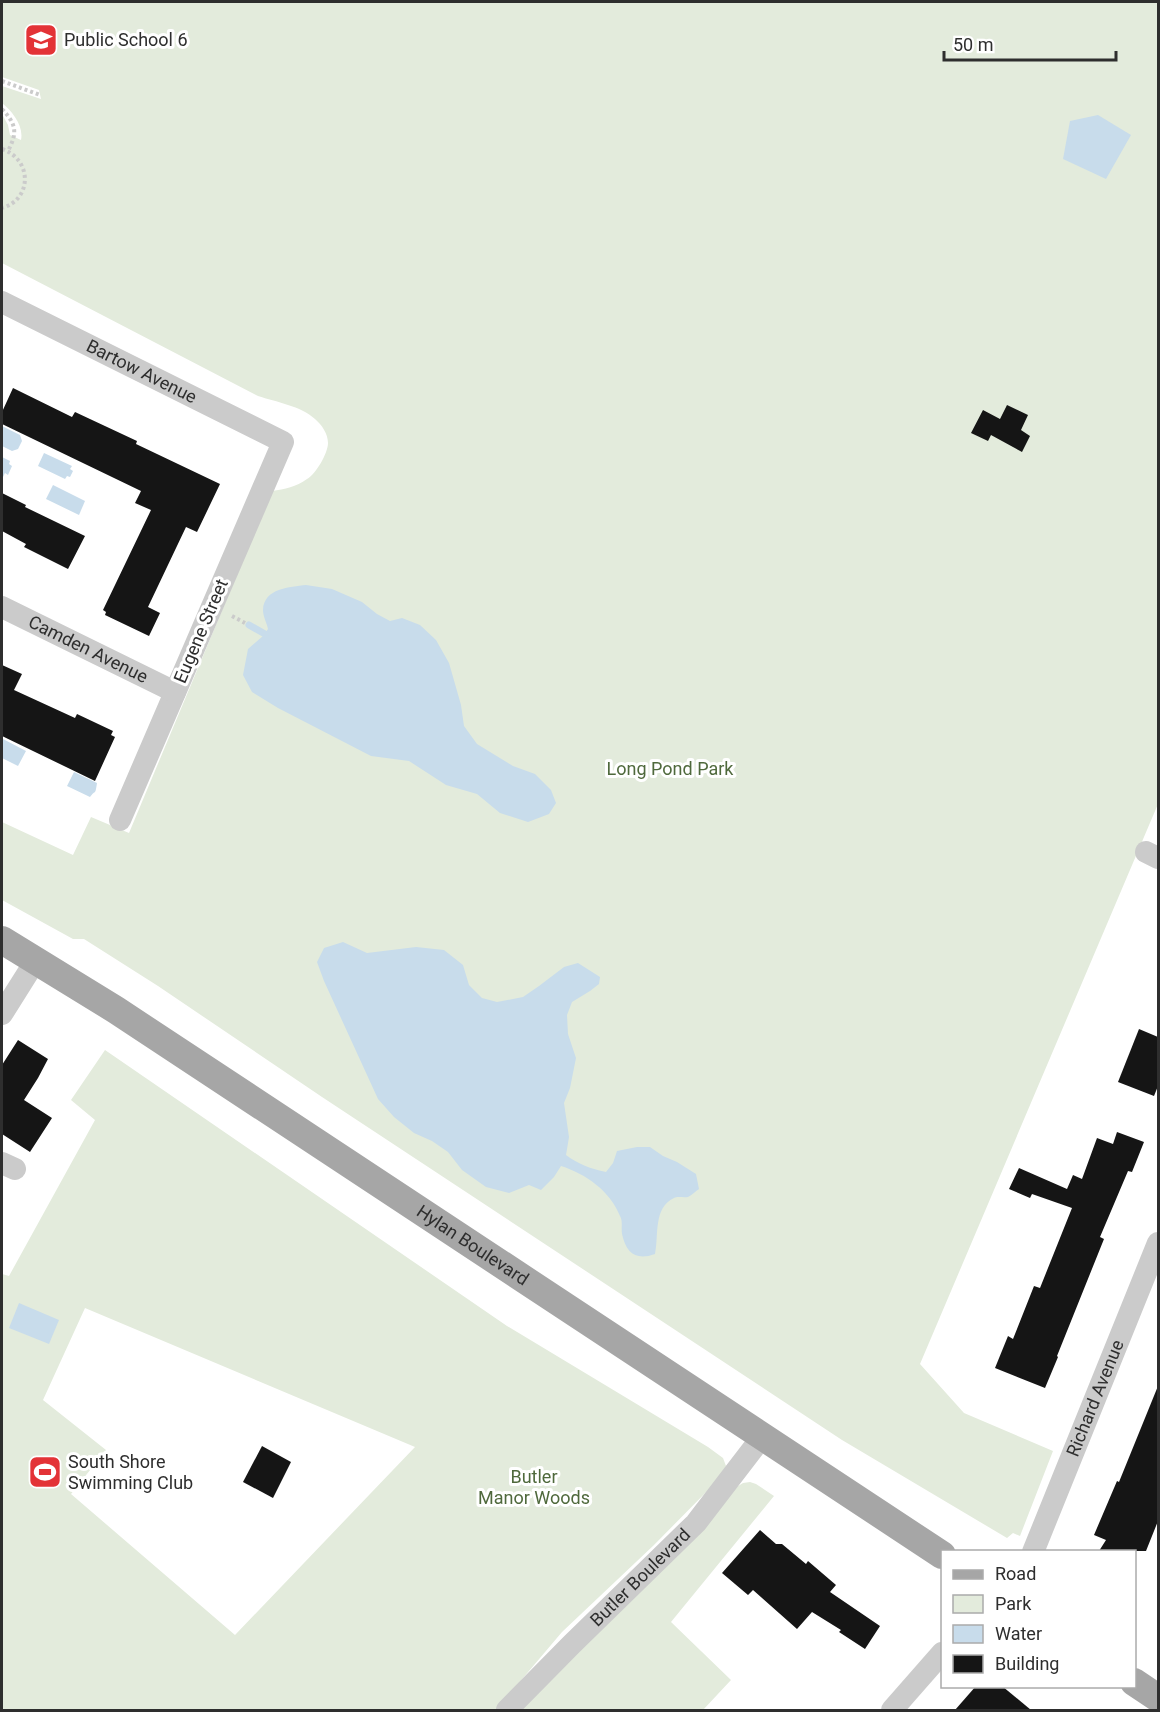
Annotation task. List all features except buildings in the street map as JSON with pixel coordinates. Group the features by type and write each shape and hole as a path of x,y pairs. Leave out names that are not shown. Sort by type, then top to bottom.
{"main road":[{"name":"Hylan Boulevard","path":"2,940 137,1024 941,1554"},
{"path":"1136,1683 1158,1698"}],"street":[{"name":"Bartow Avenue","path":"2,302 283,442"},
{"name":"Eugene Street","path":"120,820 283,442"},
{"name":"Camden Avenue","path":"2,607 175,692"},
{"path":"2,1014 36,960"},
{"name":"Richard Avenue","path":"1033,1550 1158,1243"},
{"name":"Butler Boulevard","path":"507,1710 696,1522 762,1437"},
{"path":"892,1710 941,1654"}],"path":[{"path":"2,81 40,94"},
{"path":"2,109 15,130 15,137 8,151"},
{"path":"2,149 18,159 25,176 20,195 13,203 2,208"}],"green space":[{"name":"Long Pond Park","path":"2,2 1158,2 1158,804 920,1364 964,1413 1053,1451 1020,1536 1013,1533 1007,1538 842,1440 158,986 84,939 73,939 2,900 2,822 73,855 91,817 129,833 272,491 295,486 310,476 324,457 328,440 320,424 303,411 258,396 2,263 2,114 10,135 21,140 21,129 10,110 2,103 2,86 41,99 39,90 2,77"},
{"name":"Butler Manor Woods","path":"105,1050 507,1326 708,1447 723,1458 726,1466 723,1475 654,1545 562,1632 496,1710 2,1710 2,1274 9,1276 95,1120 71,1100","holes":["85,1308 415,1447 235,1635 71,1494 106,1450 43,1400"]},
{"path":"750,1482 774,1496 671,1622 731,1680 703,1710 519,1710 735,1488"}],"water":[{"path":"1098,115 1131,135 1106,179 1063,159 1070,121"},
{"path":"2,426 20,435 22,441 18,449 12,451 2,446"},
{"path":"44,453 72,466 70,469 73,471 70,477 67,476 65,479 38,466"},
{"path":"2,457 10,461 9,464 12,466 8,475 5,473 3,477 2,476"},
{"path":"53,485 85,501 79,515 46,499"},
{"path":"306,585 332,589 362,602 390,621 402,618 420,625 436,640 449,663 461,705 464,726 477,744 513,766 535,774 551,790 556,803 549,814 528,822 500,813 477,794 446,785 409,761 371,756 252,692 243,675 248,649 268,629 263,613 264,603 268,597 279,590"},
{"path":"3,739 26,751 18,766 2,758"},
{"path":"74,772 97,783 90,797 67,786"},
{"path":"343,942 367,953 416,947 444,950 463,965 469,985 482,998 497,1002 523,997 564,967 578,963 600,977 599,984 572,1002 567,1015 568,1034 576,1058 570,1088 564,1103 569,1137 566,1155 585,1166 606,1172 613,1163 617,1151 650,1147 696,1174 699,1189 688,1197 674,1198 663,1208 658,1223 655,1254 637,1256 629,1251 624,1241 621,1220 616,1207 604,1191 579,1174 561,1166 541,1190 529,1185 509,1193 486,1187 462,1170 448,1152 414,1133 394,1117 378,1099 317,962 324,948"},
{"path":"19,1303 59,1320 49,1344 9,1328"}],"waterway":[{"path":"249,625 265,634"}],"place":[{"name":"Public School 6","path":"41,40"},
{"name":"South Shore Swimming Club","path":"45,1472"}]}
